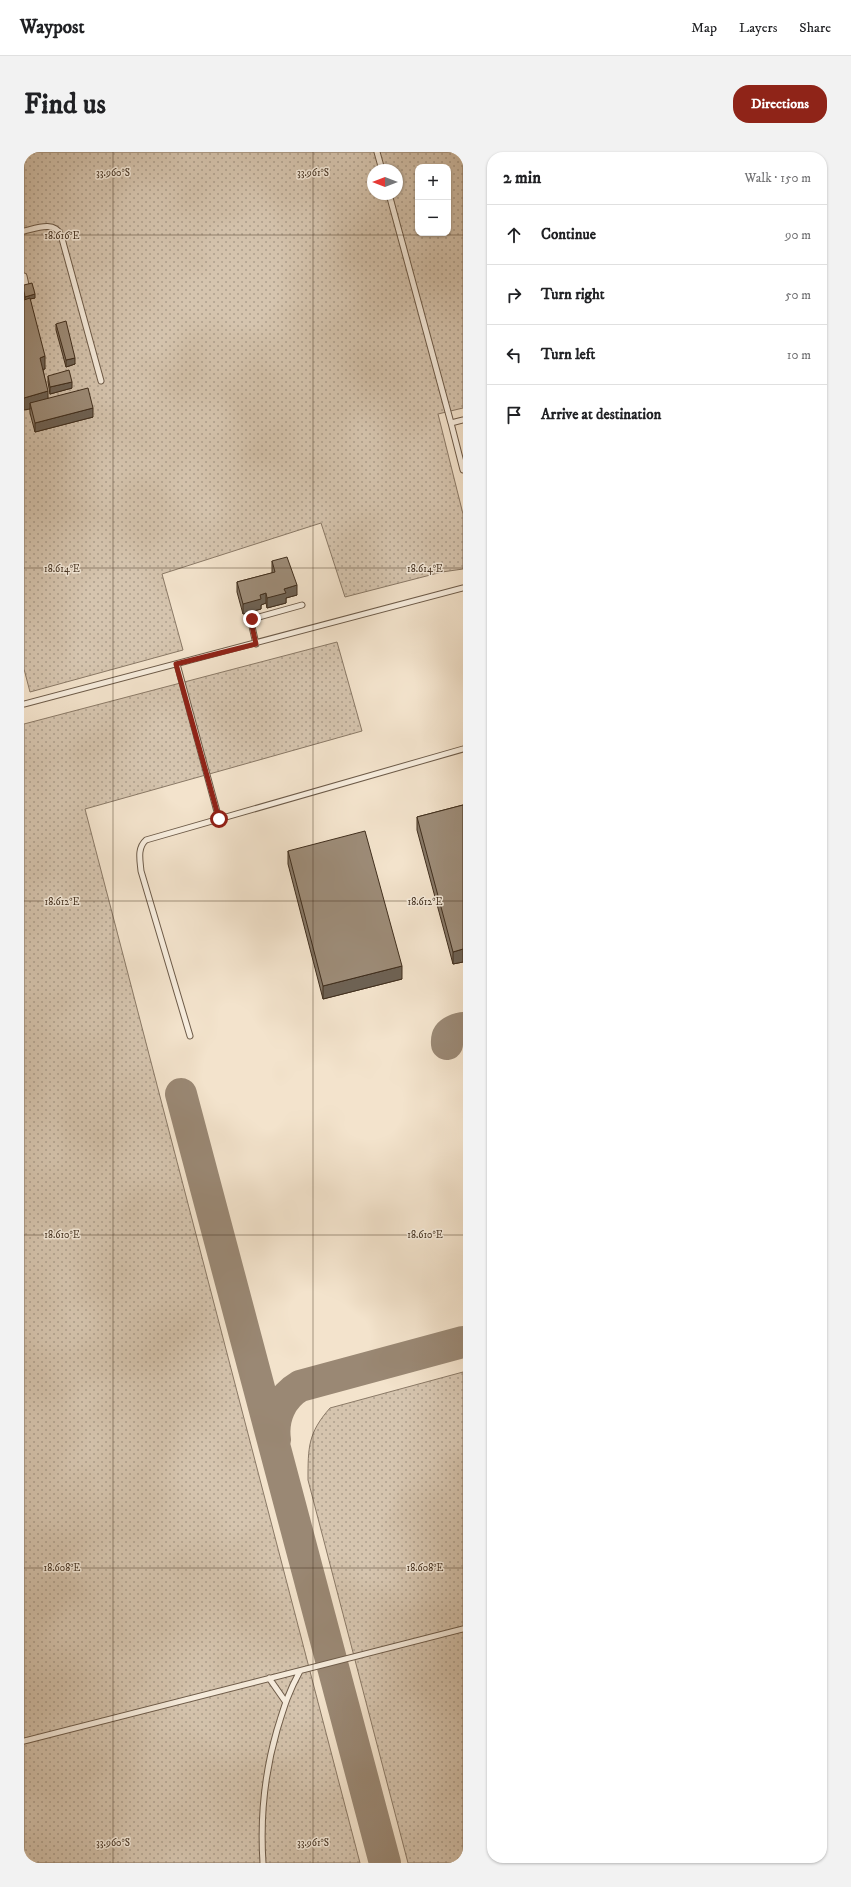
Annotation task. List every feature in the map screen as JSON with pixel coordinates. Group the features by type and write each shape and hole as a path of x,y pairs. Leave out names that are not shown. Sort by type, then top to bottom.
{"lane":[{"path":"377,152 380,164"},
{"path":"391,200 463,469"},
{"path":"24,231 51,227 57,228 61,235 101,381"},
{"path":"24,276 26,285"},
{"path":"451,423 463,420"},
{"path":"24,704 256,644 463,588"},
{"path":"256,644 251,622 252,619 302,605"},
{"path":"176,664 219,819"},
{"path":"190,1036 141,871 140,850 146,840 463,749"},
{"path":"24,1741 462,1629"},
{"path":"263,1863 261,1834 264,1789 269,1760 285,1701 300,1671"},
{"path":"270,1678 285,1701"}],"shaded area":[{"path":"24,152 463,152 463,408 438,414 463,514 463,569 442,572 345,597 321,523 162,574 183,650 30,692 24,669"},
{"path":"337,642 362,731 85,809 360,1863 24,1863 24,724"},
{"path":"463,1372 463,1863 408,1863 308,1480 309,1449 313,1433 317,1425 330,1408"}],"building":[{"path":"32,283 35,294 25,297 24,285"},
{"path":"30,298 45,356 40,358 48,391 24,398 24,300"},
{"path":"66,321 75,358 66,360 56,324"},
{"path":"69,370 72,382 50,387 48,376"},
{"path":"88,388 93,408 35,423 30,403"},
{"path":"287,557 297,585 284,589 286,593 267,598 266,593 260,595 261,599 243,604 237,582 275,572 272,561"},
{"path":"463,805 463,949 453,952 417,817"},
{"path":"365,831 402,966 323,986 288,851"}],"taxiway":[{"path":"447,1044 449,1035 456,1030 463,1028"},
{"path":"181,1094 385,1863"},
{"path":"275,1440 275,1424 279,1409 288,1396 300,1386 463,1342"}],"route":[{"path":"219,819 194,724 176,664 256,644 251,622 252,619"}]}
